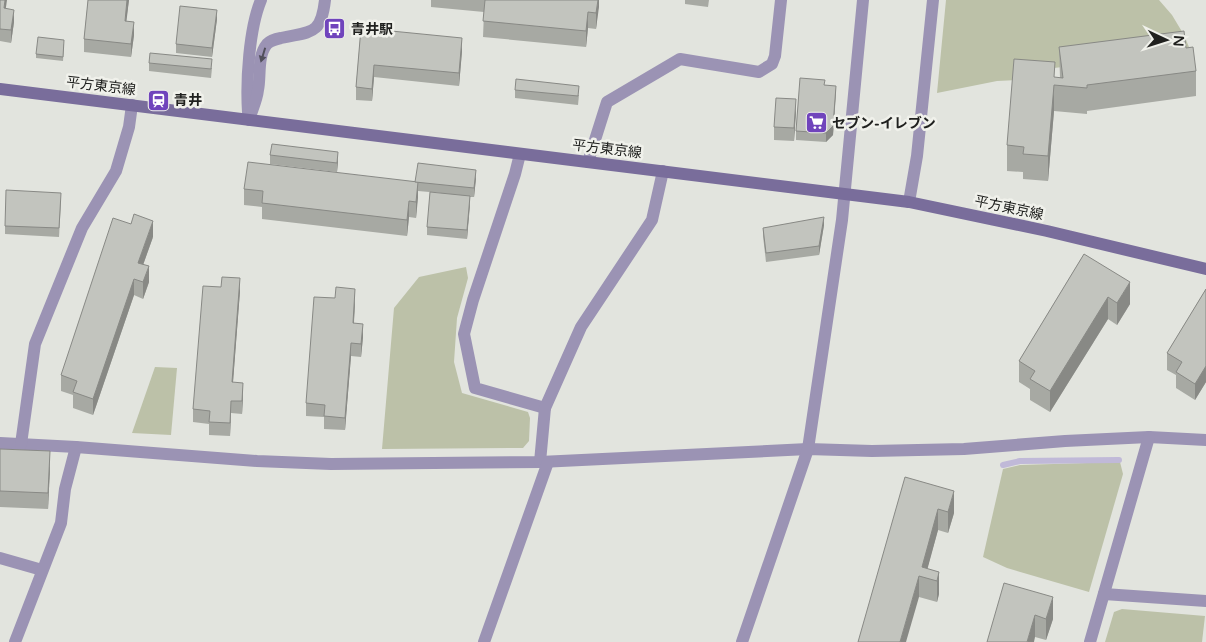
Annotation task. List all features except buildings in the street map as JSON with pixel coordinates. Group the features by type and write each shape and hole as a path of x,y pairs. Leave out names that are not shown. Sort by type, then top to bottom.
{"main road":[{"name":"平方東京線","path":"0,89 910,202 1047,231 1206,269"}],"street":[{"path":"249,120 246,90 254,27 261,0"},
{"path":"249,120 258,91 261,58 267,44 272,40 310,32 318,27 324,11 324,0"},
{"path":"588,162 607,102 680,59 759,72 772,64 775,56 781,0"},
{"path":"742,642 808,449 845,194 863,0"},
{"path":"910,202 917,156 933,0"},
{"path":"21,444 35,344 82,228 116,171 129,127 132,105"},
{"path":"520,154 473,300 464,334 475,388 545,408"},
{"path":"484,642 544,462 545,408 581,327 652,220 663,171"},
{"path":"0,443 76,447 248,461 331,464 544,462 808,449 872,451 964,449 1149,437 1206,440"},
{"path":"1090,642 1149,437"},
{"path":"15,642 61,522 65,489 76,447"},
{"path":"0,558 42,570"},
{"path":"1104,594 1206,601"}],"green space":[{"path":"946,0 1159,0 1172,15 1184,35 1191,52 1054,68 1054,78 997,81 937,93"},
{"path":"466,267 468,278 457,318 454,362 462,393 528,412 530,418 529,441 523,448 382,449 394,308 419,277"},
{"path":"155,367 177,368 171,435 132,433"},
{"path":"1120,462 1123,474 1089,592 1007,568 983,557 1003,469 1020,465"},
{"path":"1122,609 1205,616 1202,642 1105,642 1114,612"}],"waterway":[{"path":"1003,465 1020,461 1119,460"}],"place":[{"name":"青井駅","path":"335,29"},
{"name":"青井","path":"158,100"},
{"name":"セブン-イレブン","path":"816,123"}]}
